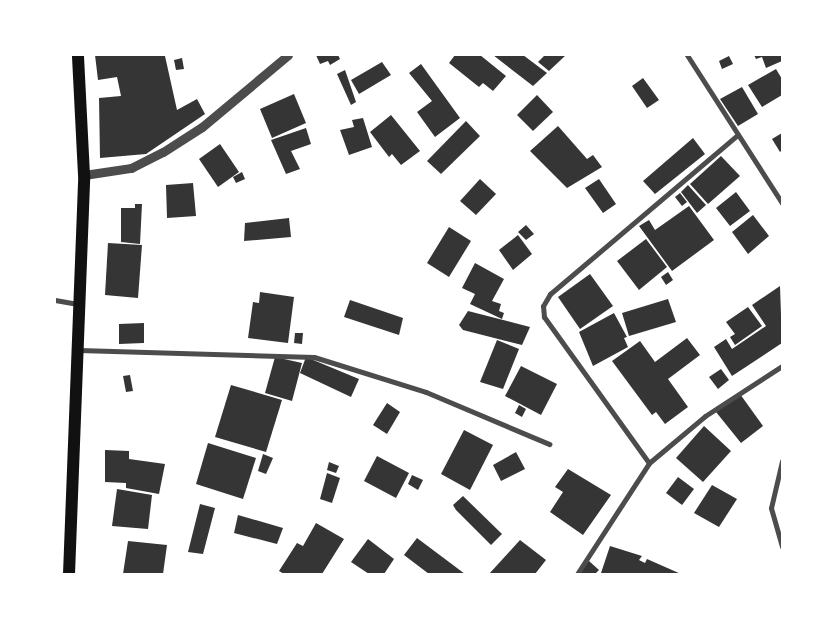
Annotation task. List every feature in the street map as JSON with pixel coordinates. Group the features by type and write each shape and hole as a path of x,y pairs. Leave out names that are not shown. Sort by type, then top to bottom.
{"main road":[{"path":"69,574 81,305 84,175 78,55"}],"street":[{"path":"84,175 131,168 163,152 202,127 288,55"},
{"path":"687,55 736,136 782,203"},
{"path":"648,463 544,317 544,306 550,294 736,136"},
{"path":"55,300 81,305"},
{"path":"79,350 314,357 426,392 549,444"},
{"path":"577,574 648,463 705,416 782,366"},
{"path":"782,461 771,508 782,546"}],"building":[{"path":"95,55 165,56 177,110 197,99 205,114 146,154 100,158 99,98 121,96 117,77 98,80"},
{"path":"316,55 338,55 340,59 330,65 328,61 320,64"},
{"path":"455,55 480,55 506,76 493,91 483,83 479,87 449,63"},
{"path":"493,55 523,55 547,73 533,86"},
{"path":"545,55 566,55 549,71 538,62"},
{"path":"754,55 782,55 782,61 766,68 762,57 756,59"},
{"path":"729,56 733,64 722,69 719,61"},
{"path":"182,58 184,69 176,70 174,60"},
{"path":"382,62 391,75 359,94 351,80"},
{"path":"421,64 460,118 435,137 417,112 432,101 409,73"},
{"path":"776,69 782,79 782,95 762,107 748,85"},
{"path":"345,70 356,102 351,105 337,74"},
{"path":"643,78 659,100 647,108 632,86"},
{"path":"742,87 758,114 738,126 720,99"},
{"path":"294,94 306,123 272,138 260,109"},
{"path":"537,95 553,112 533,131 517,115"},
{"path":"391,115 420,151 401,165 392,154 389,157 370,132"},
{"path":"363,118 372,147 349,155 340,130 354,127 352,120"},
{"path":"466,121 480,136 441,174 427,161"},
{"path":"558,126 587,159 593,155 602,167 567,188 530,151"},
{"path":"306,128 311,144 291,151 300,169 286,174 271,140"},
{"path":"782,133 782,150 780,152 772,139"},
{"path":"693,138 705,154 655,194 643,181"},
{"path":"220,144 239,172 218,187 199,159"},
{"path":"721,156 740,176 708,204 690,184"},
{"path":"242,172 245,179 236,183 233,177"},
{"path":"480,179 496,194 476,215 460,201"},
{"path":"599,179 616,204 603,213 585,188"},
{"path":"193,183 196,216 167,218 166,185"},
{"path":"688,185 706,205 697,213 681,192"},
{"path":"736,192 750,211 730,226 716,208"},
{"path":"680,193 687,202 682,206 675,197"},
{"path":"135,204 142,204 140,244 121,242 121,208 135,208"},
{"path":"689,206 714,240 672,271 639,226 649,220 655,230"},
{"path":"753,215 769,236 748,254 732,232"},
{"path":"289,218 291,237 244,241 245,223"},
{"path":"526,225 534,234 526,240 518,232"},
{"path":"449,227 471,241 449,277 427,263"},
{"path":"518,235 532,254 513,270 499,250"},
{"path":"646,239 667,267 639,290 617,261"},
{"path":"108,243 142,245 138,298 105,295"},
{"path":"475,263 504,279 492,301 501,304 499,311 504,313 502,319 470,304 475,294 462,288"},
{"path":"668,272 673,280 666,285 661,277"},
{"path":"590,274 613,306 580,329 558,297"},
{"path":"780,286 782,343 732,376 714,347 726,339 732,349 766,326 752,305"},
{"path":"260,292 294,297 288,343 248,338 253,302 259,303"},
{"path":"668,299 676,322 629,336 622,313"},
{"path":"350,300 403,318 399,335 344,317"},
{"path":"748,307 762,326 735,345 730,337 735,334 726,322"},
{"path":"468,311 530,327 522,345 463,330 459,325"},
{"path":"614,313 627,337 624,338 628,347 593,366 579,332"},
{"path":"144,323 144,343 119,344 119,324"},
{"path":"295,333 303,333 302,344 294,343"},
{"path":"687,338 700,355 668,379 688,407 665,424 656,412 652,415 612,361 640,341 655,362"},
{"path":"497,340 519,349 503,389 480,382"},
{"path":"275,357 302,363 292,401 265,393"},
{"path":"306,357 359,379 351,397 300,373"},
{"path":"521,366 557,384 541,415 505,396"},
{"path":"721,369 729,380 718,389 709,377"},
{"path":"130,375 133,391 126,392 123,376"},
{"path":"231,385 282,400 266,452 215,437"},
{"path":"740,394 763,426 741,443 716,412"},
{"path":"387,403 400,412 387,434 373,425"},
{"path":"519,405 526,409 522,417 515,413"},
{"path":"704,426 731,451 703,482 676,458"},
{"path":"464,430 493,445 470,490 441,474"},
{"path":"208,443 256,458 243,499 196,484"},
{"path":"105,450 129,451 129,459 165,464 159,494 126,488 126,483 105,482"},
{"path":"516,452 525,469 501,481 493,465"},
{"path":"263,454 273,458 266,474 258,471"},
{"path":"377,456 409,473 396,498 364,481"},
{"path":"329,462 339,466 336,473 327,470"},
{"path":"568,469 611,495 583,535 550,512 563,492 555,487"},
{"path":"327,473 340,478 332,503 320,499"},
{"path":"412,475 423,480 418,490 408,484"},
{"path":"678,477 694,489 682,505 666,493"},
{"path":"712,485 737,499 719,527 694,513"},
{"path":"117,489 152,495 148,529 112,526"},
{"path":"463,496 502,534 491,545 453,505"},
{"path":"200,504 215,508 203,554 188,552"},
{"path":"238,515 283,528 277,544 234,533"},
{"path":"316,523 344,539 322,574 284,574 279,571 297,543 303,546"},
{"path":"417,538 465,574 429,574 404,555"},
{"path":"368,539 394,559 384,574 369,574 351,562"},
{"path":"520,540 546,560 535,574 489,574"},
{"path":"128,541 167,545 163,574 123,574"},
{"path":"610,546 642,556 639,560 645,563 647,559 681,574 601,573"},
{"path":"589,561 599,570 595,574 578,574"}]}
